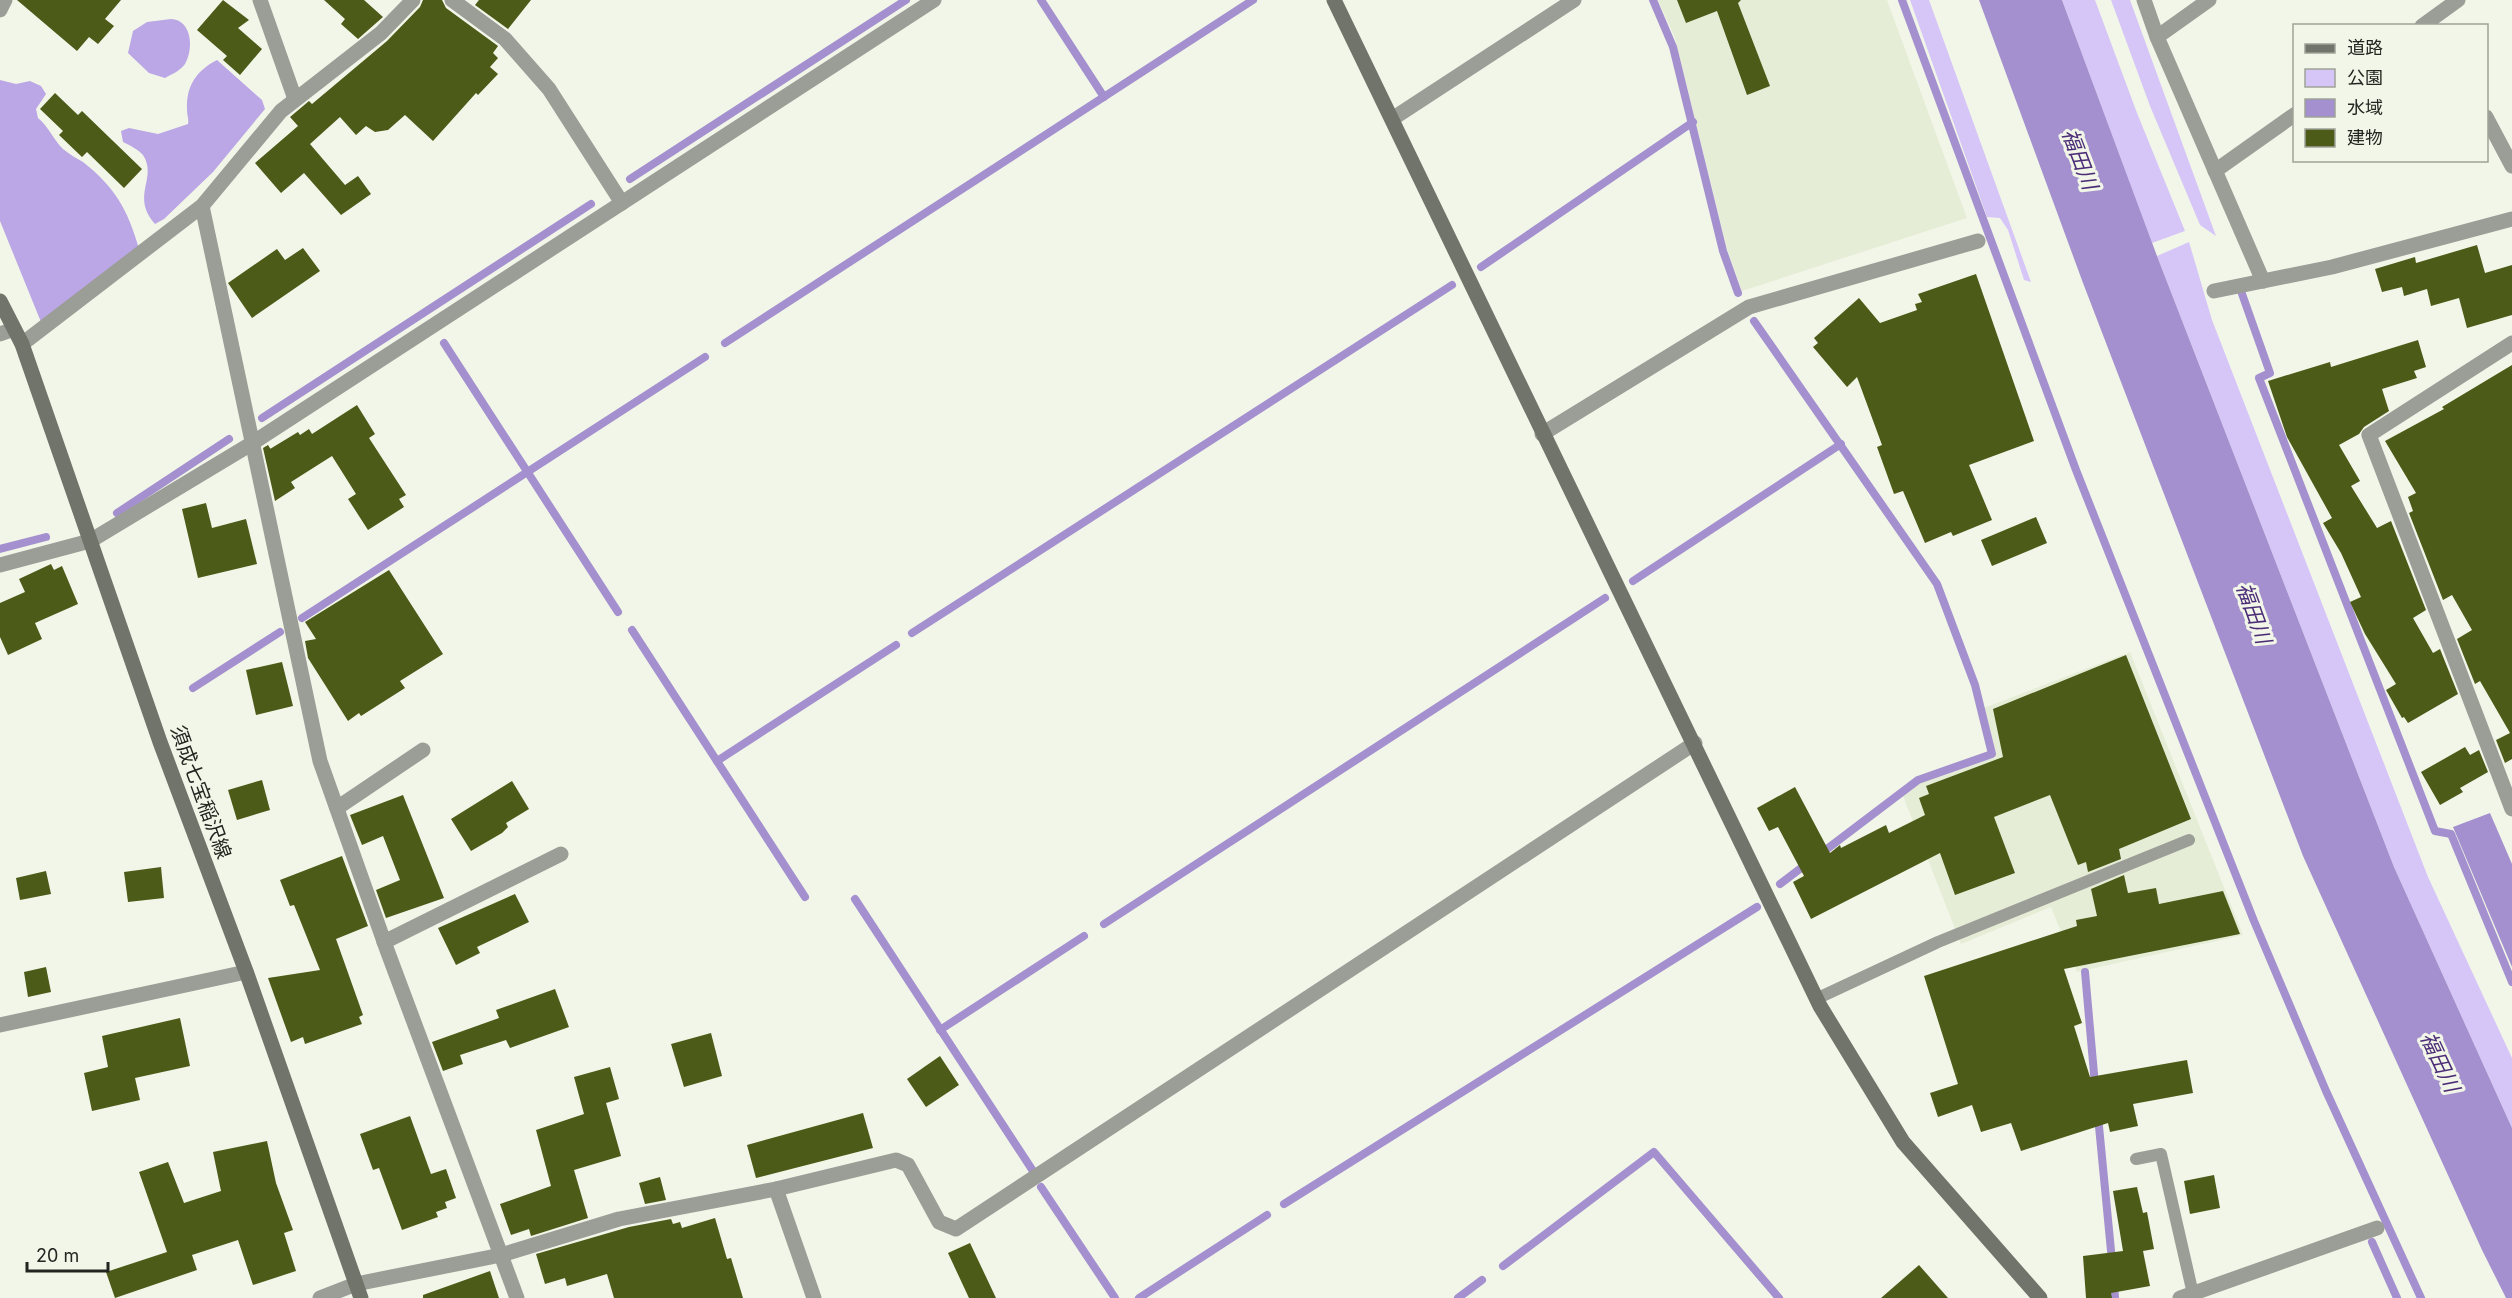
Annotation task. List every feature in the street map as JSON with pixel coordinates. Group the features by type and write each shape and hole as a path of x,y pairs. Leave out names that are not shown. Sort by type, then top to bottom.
{"street":[{"path":"0,10 5,0"},
{"path":"260,0 295,99"},
{"path":"22,344 202,206 280,111 381,33 413,0"},
{"path":"452,0 506,39 549,89 622,203"},
{"path":"0,565 90,541 251,444 934,0"},
{"path":"1334,0 1542,434 1695,743 1816,999 1903,1142 2040,1298"},
{"path":"1392,119 1574,0"},
{"path":"2144,0 2157,37 2263,281"},
{"path":"2157,37 2209,0"},
{"path":"2431,23 2458,0"},
{"path":"2215,171 2293,116"},
{"path":"2488,119 2512,166"},
{"path":"202,206 320,761 384,942 517,1298"},
{"path":"2214,291 2332,267 2512,219"},
{"path":"1542,434 1749,307 1978,241"},
{"name":"須成七宝稲沢線","path":"0,302 7,331 22,344 160,742 246,972 358,1291"},
{"path":"2512,343 2369,435 2512,809"},
{"path":"320,1298 358,1291 501,1255 619,1219 776,1189 896,1160 908,1165 939,1222 956,1229 1695,743"},
{"path":"337,808 423,750"},
{"path":"384,942 561,854"},
{"path":"0,1025 246,972"},
{"path":"776,1189 814,1298"},
{"path":"2186,1296 2377,1228"}],"lane":[{"path":"1816,999 1938,942 2189,840"},
{"path":"2136,1159 2162,1154 2186,1296"}],"shaded area":[{"path":"1658,0 1887,0 1967,218 1742,291 1727,249 1675,38"},
{"path":"171,19 183,24 187,30 190,51 185,64 165,78 149,73 128,53 133,31 147,22"},
{"path":"217,60 262,100 265,109 213,172 164,219 155,224 145,205 147,163 141,153 123,142 121,131 129,128 158,134 188,124 187,101 194,80 203,69"},
{"path":"0,80 16,84 30,81 41,86 46,94 36,109 38,118 63,149 94,171 112,190 125,211 139,249 41,322 0,221"},
{"path":"2130,652 2243,935 2077,972 2051,907 1961,944 1903,796 1920,783 1995,757 1984,708"}],"green space":[{"path":"1910,0 1929,0 2031,282 2024,280 2008,230 2000,218 1987,217"},
{"path":"2062,0 2095,0 2137,113 2185,231 2152,243"},
{"path":"2111,0 2130,0 2216,236 2200,225 2150,106"},
{"path":"2189,242 2212,320 2428,877 2512,1058 2512,1128 2394,867 2157,256"}],"water":[{"name":"福田川","path":"1979,0 2062,0 2157,256 2394,867 2512,1128 2512,1298 2506,1298 2482,1250 2303,856 2083,283"},
{"path":"2490,813 2512,864 2512,967 2453,827"}],"building":[{"path":"17,0 121,0 105,19 114,26 98,44 89,37 77,51"},
{"path":"223,0 249,20 238,28 262,49 240,75 223,60 227,56 197,30"},
{"path":"324,0 364,0 383,17 358,39 341,24 345,19"},
{"path":"423,0 442,0 446,8 498,46 493,53 498,58 490,67 498,74 478,95 476,93 433,141 405,115 388,130 375,132 366,126 356,135 340,117 310,144 345,185 358,176 371,194 341,215 304,173 281,193 255,163 298,126 290,117 309,101 312,104 387,41 420,7"},
{"path":"479,0 531,0 508,29 475,5"},
{"path":"1677,0 1741,0 1738,3 1770,86 1747,95 1717,11 1686,23"},
{"path":"55,93 78,115 82,111 142,169 124,188 87,152 82,157 59,135 63,131 40,109"},
{"path":"2477,245 2485,273 2512,265 2512,315 2467,328 2459,298 2431,306 2427,289 2404,296 2402,287 2382,292 2375,269 2415,257 2416,263"},
{"path":"303,248 320,271 252,318 228,283 277,249 285,260"},
{"path":"1976,274 2034,441 1969,465 1992,520 1953,536 1951,532 1925,543 1903,491 1894,494 1877,447 1882,445 1857,377 1847,387 1813,347 1818,343 1814,338 1859,298 1880,323 1917,310 1915,304 1922,302 1918,294"},
{"path":"2418,340 2426,367 2414,371 2417,378 2382,389 2389,411 2364,427 2359,434 2339,445 2360,481 2351,486 2377,528 2391,521 2426,610 2413,618 2433,653 2440,649 2458,694 2408,723 2404,717 2402,718 2386,690 2396,684 2365,634 2350,602 2361,597 2341,553 2323,523 2332,518 2287,437 2268,381 2330,362 2331,367"},
{"path":"2512,365 2512,759 2505,763 2496,740 2510,733 2480,681 2475,684 2457,639 2472,630 2452,595 2443,600 2409,513 2413,511 2408,497 2416,493 2385,441 2444,409 2442,407"},
{"path":"357,405 375,434 369,438 406,495 399,499 404,507 368,530 348,499 356,494 332,456 291,482 295,488 275,501 263,448 268,445 270,449 298,432 300,435 309,429 312,434"},
{"path":"206,503 212,528 246,519 257,564 198,578 182,509"},
{"path":"2036,517 2047,543 1992,566 1981,540"},
{"path":"51,564 54,570 62,566 78,604 35,623 42,639 8,655 0,637 0,603 25,592 19,579"},
{"path":"389,570 443,654 400,681 405,688 361,716 359,713 348,721 308,658 305,641 316,639 305,622"},
{"path":"2126,655 2191,819 2119,849 2121,859 2088,872 2086,862 2078,865 2050,795 1994,817 2015,873 1955,895 1940,853 1811,919 1793,882 1804,876 1778,827 1769,831 1757,808 1795,787 1830,853 1840,845 1841,848 1886,825 1889,833 1925,815 1919,798 1929,794 1926,786 2003,757 1993,709"},
{"path":"282,662 293,706 256,715 246,670"},
{"path":"2465,747 2470,755 2479,750 2488,772 2460,788 2463,792 2440,805 2421,772"},
{"path":"262,780 270,810 237,820 228,790"},
{"path":"512,781 529,809 506,823 508,827 502,833 471,851 451,819"},
{"path":"403,795 444,898 386,918 376,890 400,880 383,836 362,845 350,815"},
{"path":"342,856 368,926 336,939 363,1015 359,1017 362,1024 305,1044 303,1037 291,1042 268,978 320,970 294,905 290,906 280,880"},
{"path":"161,867 164,898 128,902 124,872"},
{"path":"46,871 51,894 20,900 16,878"},
{"path":"2124,875 2128,893 2156,888 2159,904 2223,891 2240,934 2064,969 2082,1023 2074,1026 2090,1077 2187,1060 2193,1093 2133,1104 2138,1126 2110,1132 2108,1123 2021,1151 2011,1123 1981,1132 1972,1105 1938,1117 1930,1093 1958,1084 1924,976 2077,926 2076,920 2097,916 2091,889"},
{"path":"515,894 529,922 477,947 480,953 456,965 438,928"},
{"path":"46,967 51,992 28,997 24,972"},
{"path":"555,989 569,1027 510,1048 506,1040 460,1055 463,1064 443,1071 432,1042 499,1018 496,1010"},
{"path":"180,1018 190,1066 135,1078 140,1100 92,1111 84,1073 108,1067 102,1036"},
{"path":"711,1033 722,1076 684,1087 671,1044"},
{"path":"940,1056 959,1085 926,1107 907,1079"},
{"path":"610,1067 619,1099 606,1103 621,1156 574,1170 588,1218 531,1236 529,1229 511,1235 500,1204 551,1186 536,1130 584,1114 574,1077"},
{"path":"863,1113 873,1148 756,1178 747,1145"},
{"path":"410,1116 431,1174 446,1169 456,1198 445,1202 447,1208 436,1212 438,1217 402,1230 379,1168 373,1170 360,1134"},
{"path":"267,1141 276,1183 293,1230 284,1233 296,1271 253,1285 238,1240 192,1255 197,1270 115,1298 106,1272 167,1252 139,1172 168,1162 184,1203 221,1191 213,1152"},
{"path":"2214,1175 2220,1208 2190,1214 2184,1181"},
{"path":"660,1177 666,1200 645,1204 639,1183"},
{"path":"2137,1187 2143,1213 2147,1212 2154,1249 2143,1251 2150,1286 2111,1293 2112,1298 2086,1298 2083,1256 2123,1251 2113,1191"},
{"path":"715,1218 727,1259 731,1258 743,1298 614,1298 607,1274 567,1286 565,1278 545,1284 536,1254 629,1227 671,1219 673,1224 680,1222 682,1228"},
{"path":"970,1243 996,1298 969,1298 948,1253"},
{"path":"1919,1265 1948,1298 1881,1298"},
{"path":"490,1271 499,1298 423,1298 423,1295"}],"waterway":[{"path":"630,179 906,0"},
{"path":"1041,0 1104,97"},
{"path":"725,343 1253,0"},
{"path":"1653,0 1673,47 1723,251 1738,293"},
{"path":"1902,0 2076,470 2254,921 2326,1091 2421,1298"},
{"path":"1481,267 1693,122"},
{"path":"262,418 591,204"},
{"path":"912,633 1452,285"},
{"path":"2241,291 2270,373 2259,378 2435,831 2451,834 2512,982"},
{"path":"1754,321 1937,584 1975,685 1992,754 1918,780 1819,855"},
{"path":"444,343 618,612"},
{"path":"302,618 705,357"},
{"path":"117,513 229,439"},
{"path":"1633,581 1841,444"},
{"path":"0,549 46,537"},
{"path":"1104,924 1605,598"},
{"path":"632,630 805,897"},
{"path":"193,688 280,632"},
{"path":"717,761 896,645"},
{"path":"1780,884 1809,862"},
{"path":"855,899 1033,1171"},
{"path":"1284,1204 1757,907"},
{"path":"940,1030 1084,936"},
{"path":"2085,972 2095,1085"},
{"path":"2098,1116 2112,1261"},
{"path":"1503,1266 1654,1152 1779,1298"},
{"path":"1041,1187 1115,1298"},
{"path":"1139,1298 1267,1215"},
{"path":"2372,1242 2397,1298"},
{"path":"1458,1298 1482,1280"},
{"path":"2114,1283 2115,1298"}]}
